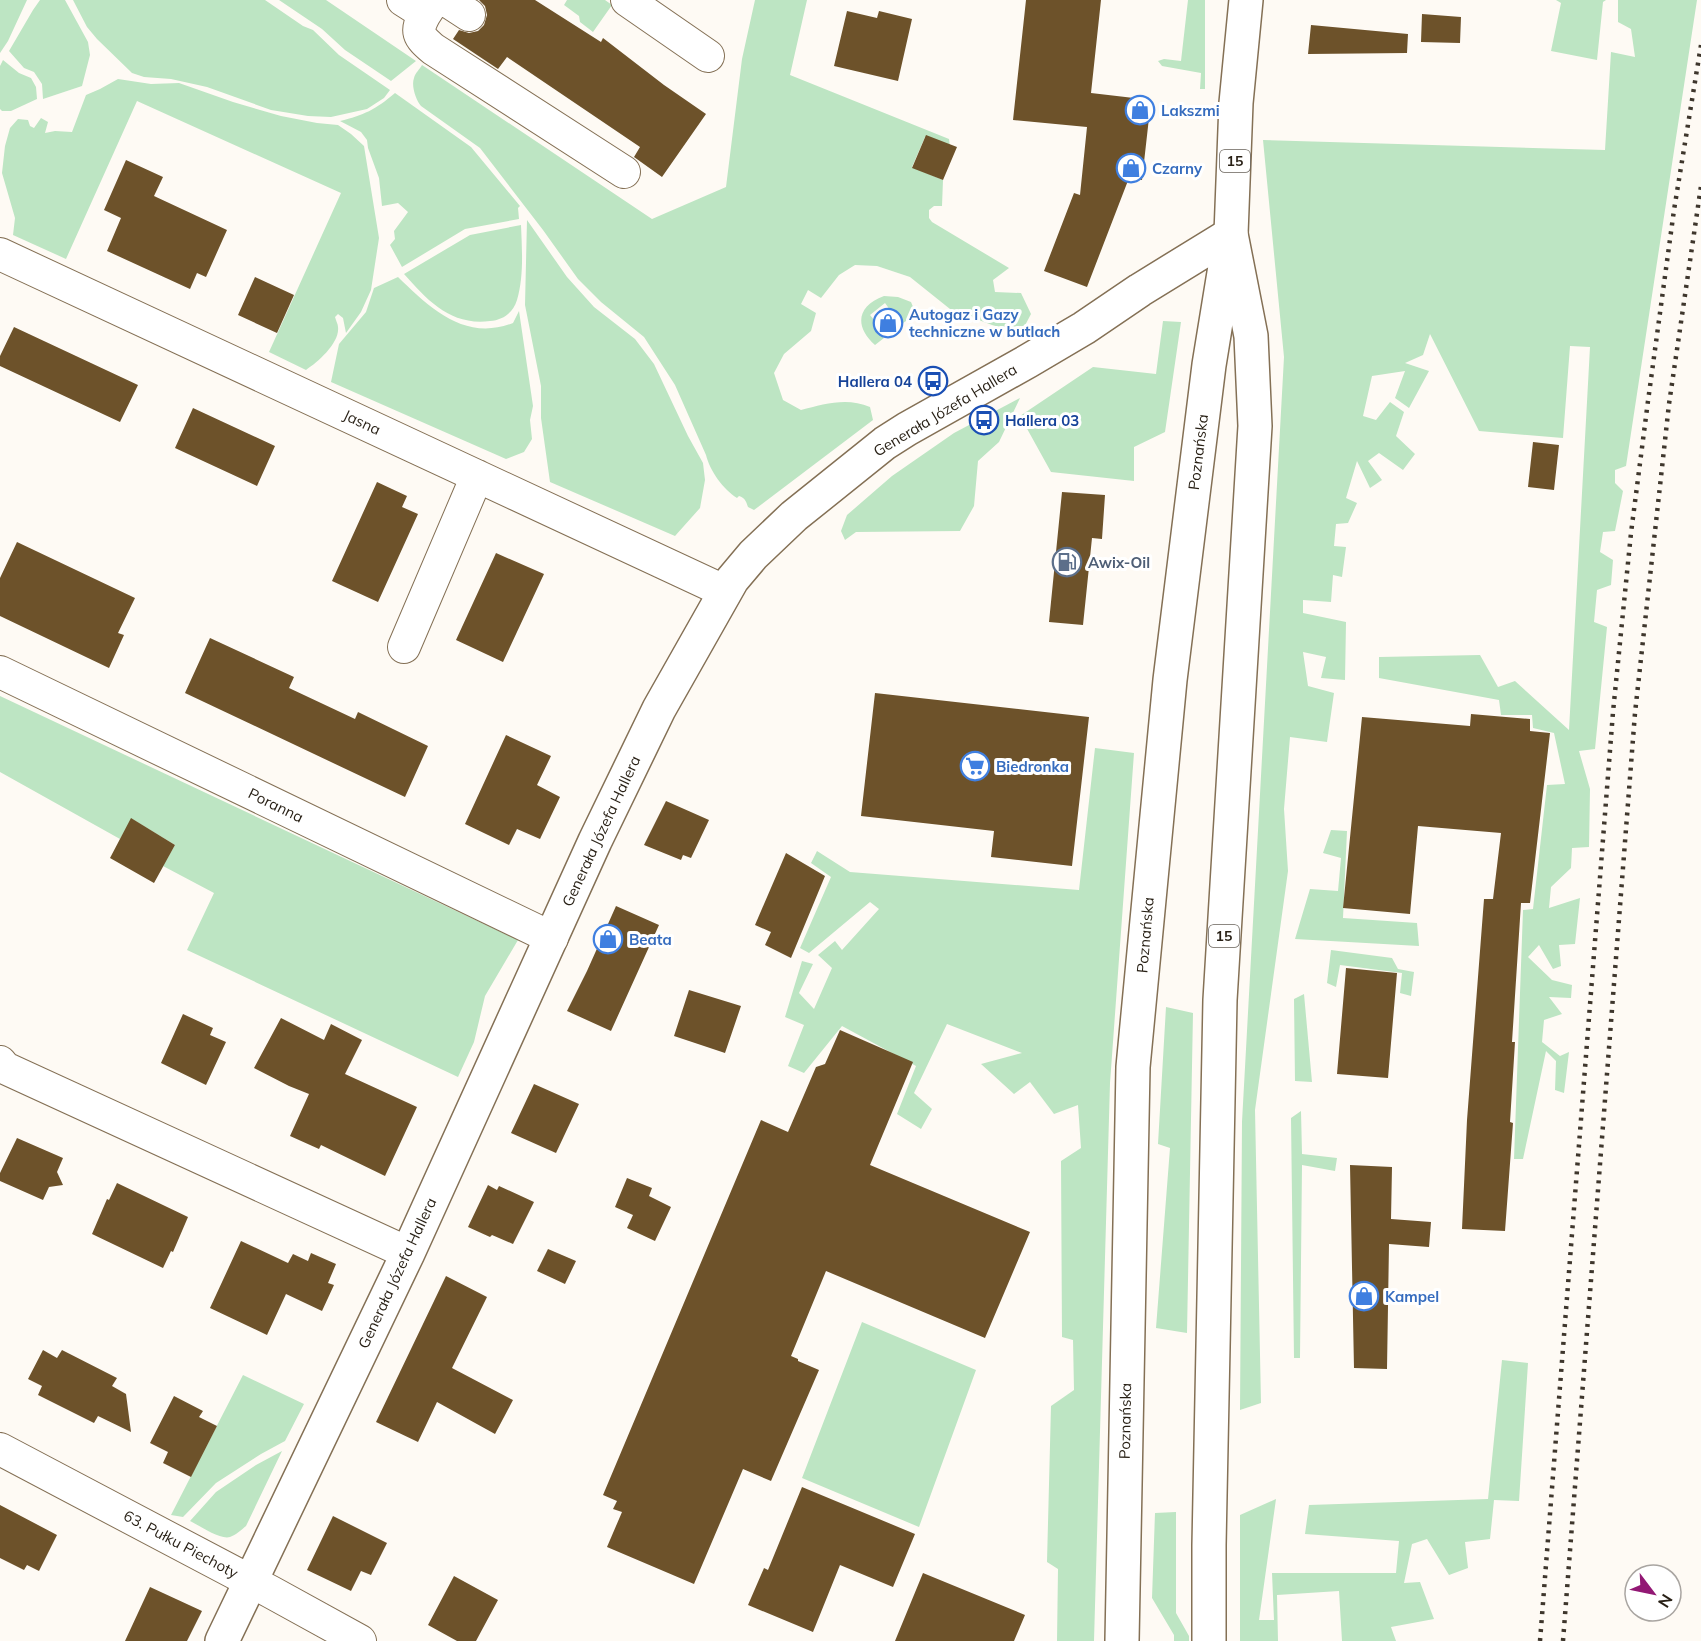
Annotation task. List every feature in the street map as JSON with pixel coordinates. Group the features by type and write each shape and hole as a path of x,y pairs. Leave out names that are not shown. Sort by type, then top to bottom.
{"street":[{"path":"627,0 708,56"},
{"name":"Poznańska","path":"1122,1641 1133,1067 1170,680 1209,365 1231,234 1236,103 1246,0"},
{"path":"436,6 419,25 418,32 433,49 624,172"},
{"name":"Poznańska","path":"1209,1641 1220,1000 1256,426 1251,336 1231,234"},
{"name":"Generała Józefa Hallera","path":"222,1641 408,1253 595,841 659,709 724,591 747,562 778,531 820,494 885,443 1084,328 1140,290 1231,234"},
{"name":"Jasna","path":"0,254 724,591"},
{"path":"404,647 477,476"},
{"name":"Poranna","path":"0,672 552,938"},
{"path":"0,1062 5,1068 408,1253"},
{"name":"63. Pułku Piechoty","path":"0,1449 360,1641"}],"green space":[{"path":"0,0 27,0 0,53"},
{"path":"40,0 65,0 88,42 90,55 82,86 43,99 42,84 34,72 24,68 9,51"},
{"path":"73,0 265,0 303,26 313,30 339,55 390,90 384,98 367,109 331,117 308,116 271,110 207,87 171,79 144,77 132,73 97,39 87,27"},
{"path":"279,0 326,0 416,61 391,81 345,50 322,29"},
{"path":"567,0 605,0 612,5 593,32 580,22 579,16 564,5"},
{"path":"755,0 807,0 790,75 949,139 950,147 925,137 912,167 943,180 942,206 934,206 929,210 929,218 932,222 1009,268 993,280 995,292 1021,293 1031,314 1021,333 992,325 950,309 910,277 877,266 855,265 839,275 821,298 808,290 801,304 816,313 811,331 784,354 774,373 783,400 801,410 836,402 853,402 870,407 873,420 754,510 748,507 743,498 739,496 737,498 727,490 714,473 675,385 644,337 601,302 578,279 480,148 421,106 416,97 413,81 422,65 652,219 726,187 742,59"},
{"path":"1188,0 1205,0 1205,89 1200,89 1201,73 1162,66 1158,61 1164,59 1181,61"},
{"path":"1556,0 1606,0 1603,2 1597,60 1551,51 1561,3"},
{"path":"1618,0 1697,0 1626,466 1615,470 1615,483 1623,491 1615,531 1603,532 1600,552 1613,560 1611,585 1597,590 1594,622 1607,627 1595,749 1579,751 1590,789 1589,847 1572,848 1571,868 1551,887 1549,908 1580,898 1575,944 1559,945 1561,966 1553,969 1539,945 1528,957 1552,980 1572,985 1571,998 1549,997 1562,1014 1544,1020 1542,1042 1560,1056 1569,1052 1564,1093 1555,1090 1556,1061 1546,1051 1523,1159 1514,1159 1523,910 1533,909 1547,785 1565,784 1554,733 1533,728 1532,715 1501,715 1499,700 1379,678 1379,657 1480,655 1498,687 1515,681 1569,730 1590,347 1570,346 1563,438 1479,431 1430,334 1423,355 1405,363 1429,371 1409,408 1395,398 1405,371 1372,376 1363,416 1376,420 1390,402 1404,412 1396,436 1415,454 1403,470 1379,453 1368,461 1382,480 1370,488 1357,461 1346,498 1357,503 1348,523 1336,524 1334,546 1346,547 1342,577 1333,575 1331,602 1303,600 1303,613 1346,622 1345,680 1321,678 1326,657 1303,652 1308,686 1334,693 1327,742 1290,737 1284,809 1288,871 1255,1110 1261,1403 1240,1410 1242,1122 1284,357 1263,140 1605,150 1611,52 1635,57 1631,29 1618,22"},
{"path":"3,60 19,73 31,78 36,87 37,99 11,111 0,109 0,66"},
{"path":"118,79 151,84 179,83 281,116 338,125 364,146 379,238 371,290 361,312 346,333 343,318 338,314 335,317 338,327 336,339 322,357 306,370 269,352 341,193 137,101 66,259 13,235 15,218 2,173 10,128 18,119 28,120 30,126 34,128 41,118 48,122 45,133 72,132 86,95"},
{"path":"395,93 471,147 520,206 518,208 519,219 465,229 402,267 390,245 395,239 394,231 408,212 398,203 382,206 379,178 367,140 361,132 340,121 369,111"},
{"path":"527,220 567,277 594,307 635,339 654,364 703,463 705,480 700,508 675,536 550,482 541,418 541,386 525,305"},
{"path":"521,225 521,282 517,300 513,309 499,319 476,322 463,320 441,310 404,274 470,235"},
{"path":"398,277 436,310 464,325 496,328 513,323 519,311 533,406 530,420 532,439 524,452 506,459 331,382 339,344 366,312 374,288"},
{"path":"884,296 898,297 911,302 916,320 912,317 903,323 901,320 898,321 885,303 870,315 884,332 881,335 884,338 875,345 864,331 862,317 868,305"},
{"path":"1163,321 1181,322 1165,432 1134,447 1134,481 1051,472 1020,416 1093,367 1156,374"},
{"path":"1020,398 999,442 978,461 974,506 960,531 856,532 845,540 841,531 847,515 892,476 954,433"},
{"path":"0,696 518,940 485,996 474,1042 458,1077 187,950 214,893 163,866 175,845 132,819 120,839 0,772"},
{"path":"1095,748 1134,753 1110,1083 1094,1641 1057,1641 1058,1569 1047,1562 1051,1406 1074,1390 1073,1340 1062,1337 1061,1161 1081,1148 1078,1105 1054,1114 1030,1082 1014,1094 981,1064 1022,1053 947,1024 914,1093 932,1109 921,1129 897,1114 916,1066 842,1026 804,1073 788,1066 804,1025 785,1017 802,961 813,964 799,993 814,1009 832,968 818,955 835,941 842,950 879,909 870,902 809,953 800,948 831,877 811,863 817,851 850,872 1079,890"},
{"path":"1331,830 1347,831 1343,918 1417,923 1419,946 1295,939 1310,889 1338,891 1341,858 1323,853"},
{"path":"1331,950 1392,958 1398,969 1414,972 1411,996 1400,993 1402,973 1340,965 1336,987 1327,983"},
{"path":"1304,994 1312,1082 1295,1081 1294,999"},
{"path":"1166,1007 1193,1013 1187,1333 1156,1328 1170,1148 1158,1144"},
{"path":"1301,1111 1302,1154 1337,1158 1335,1171 1302,1165 1300,1358 1294,1358 1291,1118"},
{"path":"862,1322 976,1370 919,1527 802,1478"},
{"path":"1502,1360 1528,1363 1519,1501 1494,1500 1490,1539 1465,1542 1468,1568 1449,1575 1427,1539 1412,1544 1404,1583 1420,1582 1434,1619 1391,1627 1396,1641 1342,1641 1339,1591 1277,1595 1278,1641 1240,1641 1240,1515 1276,1499 1259,1620 1274,1620 1272,1573 1396,1573 1399,1541 1305,1534 1309,1505 1488,1499"},
{"path":"243,1375 304,1404 285,1441 216,1483 183,1517 171,1515"},
{"path":"282,1451 246,1526 230,1537 226,1537 210,1532 190,1521 216,1492 256,1465"},
{"path":"1176,1512 1176,1613 1189,1636 1189,1641 1174,1641 1174,1635 1152,1598 1155,1513"}],"building":[{"path":"479,0 535,0 601,42 603,38 706,114 662,177 634,157 640,147 507,57 498,69 453,39 459,30 469,33 478,31 484,25 487,15 485,6"},
{"path":"1026,0 1101,0 1091,93 1151,100 1142,180 1129,178 1087,287 1044,271 1074,193 1080,195 1087,127 1013,120"},
{"path":"847,11 877,18 879,11 912,19 898,81 834,66"},
{"path":"1422,14 1461,17 1460,43 1421,42"},
{"path":"1311,25 1408,34 1407,53 1308,54"},
{"path":"926,135 957,147 943,180 912,168"},
{"path":"126,160 163,177 154,196 227,230 206,277 197,273 190,289 107,251 121,218 104,210"},
{"path":"255,277 294,295 277,333 238,315"},
{"path":"14,327 138,385 120,422 0,366 0,356"},
{"path":"193,408 275,446 257,486 175,448"},
{"path":"1533,442 1559,445 1554,490 1528,487"},
{"path":"377,482 407,496 402,507 418,514 378,602 332,581"},
{"path":"1062,492 1105,495 1102,539 1092,538 1083,625 1049,622"},
{"path":"17,542 135,598 118,633 124,635 109,668 0,616 0,578"},
{"path":"496,553 544,574 503,662 456,640"},
{"path":"210,638 294,677 289,688 355,719 358,712 428,746 405,797 185,693"},
{"name":"Biedronka","path":"875,693 1089,717 1072,866 991,857 994,831 861,816"},
{"path":"1471,714 1530,719 1530,731 1550,733 1530,903 1521,903 1512,1042 1515,1042 1510,1122 1513,1123 1505,1231 1462,1229 1467,1120 1484,899 1493,899 1501,833 1418,826 1410,914 1343,908 1362,717 1470,726"},
{"path":"506,735 551,756 537,785 560,797 540,839 517,829 509,845 465,824"},
{"path":"666,801 709,820 691,858 683,855 681,860 644,845"},
{"path":"131,818 175,845 154,883 110,858"},
{"path":"786,853 825,876 791,958 765,945 771,932 755,925"},
{"path":"616,906 659,925 611,1031 567,1011"},
{"path":"1346,968 1397,973 1388,1078 1337,1074"},
{"path":"689,990 741,1006 725,1053 674,1036"},
{"path":"183,1014 213,1028 210,1035 226,1042 206,1085 161,1063"},
{"path":"281,1018 324,1040 331,1024 362,1040 345,1074 417,1107 385,1176 321,1145 319,1149 290,1136 309,1094 254,1068"},
{"path":"840,1030 913,1062 870,1165 1030,1232 985,1338 826,1271 791,1356 819,1370 771,1481 743,1469 694,1584 607,1547 622,1512 613,1509 617,1501 603,1495 761,1120 788,1132 816,1067 825,1064"},
{"path":"534,1084 579,1104 556,1153 511,1133"},
{"path":"17,1138 63,1158 57,1172 63,1185 49,1187 43,1200 0,1181 0,1173"},
{"path":"1350,1165 1392,1167 1391,1219 1431,1222 1429,1247 1389,1244 1387,1369 1354,1368"},
{"path":"627,1178 652,1188 649,1196 671,1207 655,1241 627,1228 633,1215 615,1207"},
{"path":"117,1183 188,1217 173,1252 171,1251 163,1268 92,1234 107,1199 109,1200"},
{"path":"488,1185 497,1190 499,1186 534,1202 513,1244 468,1227"},
{"path":"241,1241 288,1263 293,1254 308,1261 311,1253 336,1264 328,1283 334,1285 322,1311 286,1294 267,1335 210,1308"},
{"path":"548,1249 576,1261 565,1284 537,1271"},
{"path":"446,1276 487,1297 452,1368 513,1400 495,1434 437,1402 418,1442 376,1422"},
{"path":"43,1350 57,1358 62,1350 117,1378 112,1386 126,1394 131,1432 98,1416 94,1423 38,1395 42,1386 28,1379"},
{"path":"174,1396 203,1411 199,1417 217,1426 191,1477 163,1463 168,1452 150,1443"},
{"path":"802,1487 915,1534 893,1587 840,1565 813,1632 748,1605 764,1568 768,1570"},
{"path":"0,1505 57,1535 39,1571 27,1565 24,1570 0,1558"},
{"path":"333,1516 387,1543 371,1575 361,1571 351,1591 307,1570"},
{"path":"923,1573 1025,1615 1014,1641 895,1641"},
{"path":"454,1576 498,1600 476,1641 457,1641 428,1625"},
{"path":"150,1587 202,1611 187,1641 125,1641"}],"railway":[{"path":"1540,1641 1613,712 1631,533 1674,210 1701,45"},
{"path":"1563,1641 1635,713 1669,404 1701,186"}],"place":[{"name":"Lakszmi","path":"1140,110"},
{"name":"Czarny","path":"1131,168"},
{"name":"Autogaz i Gazy techniczne w butlach","path":"888,323"},
{"name":"Hallera 04","path":"933,381"},
{"name":"Hallera 03","path":"984,420"},
{"name":"Awix-Oil","path":"1067,562"},
{"name":"Biedronka","path":"975,766"},
{"name":"Beata","path":"608,939"},
{"name":"Kampel","path":"1364,1296"}]}
